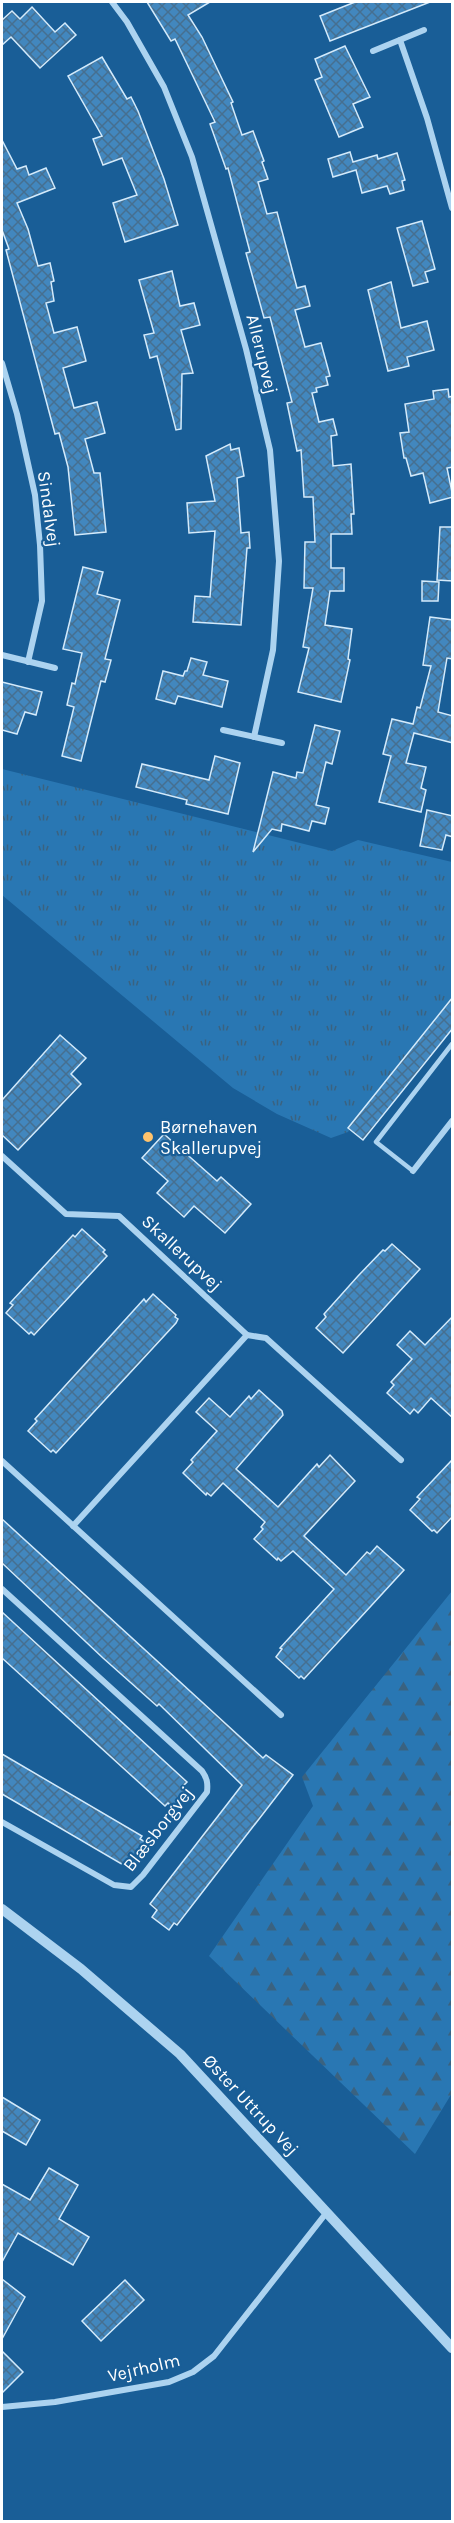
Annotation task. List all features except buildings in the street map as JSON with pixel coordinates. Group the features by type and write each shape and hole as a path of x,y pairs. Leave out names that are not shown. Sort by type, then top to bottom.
{"street":[{"name":"Allerupvej","path":"112,2 127,22 164,87 192,157 246,349 270,450 279,561 273,650 254,737"},
{"path":"373,51 424,30"},
{"path":"400,40 449,181 453,208"},
{"name":"Sindalvej","path":"2,363 17,414 35,495 40,545 42,602 28,662"},
{"path":"2,655 55,668"},
{"path":"223,730 282,743"},
{"path":"413,1171 453,1120"},
{"name":"Skallerupvej","path":"2,1156 66,1214 119,1216 247,1335 266,1338 401,1460"},
{"path":"73,1526 247,1335"},
{"path":"2,1461 281,1715"},
{"name":"Blæsborgvej","path":"2,1589 202,1771 207,1785 207,1792 143,1875 131,1887 114,1885 2,1822"},
{"name":"Øster Uttrup Vej","path":"2,1909 81,1969 180,2054 453,2348"},
{"name":"Vejrholm","path":"2,2407 55,2402 169,2382 193,2372 214,2356 327,2212"}],"lane":[{"path":"413,1171 376,1142 453,1044"}],"green space":[{"path":"2,769 332,851 358,840 452,862 452,999 348,1132 331,1138 277,1114 233,1088 2,895"},
{"path":"452,1591 452,2093 415,2154 209,1956 313,1806 302,1777"}],"place":[{"name":"Børnehaven Skallerupvej","path":"148,1137"}]}
